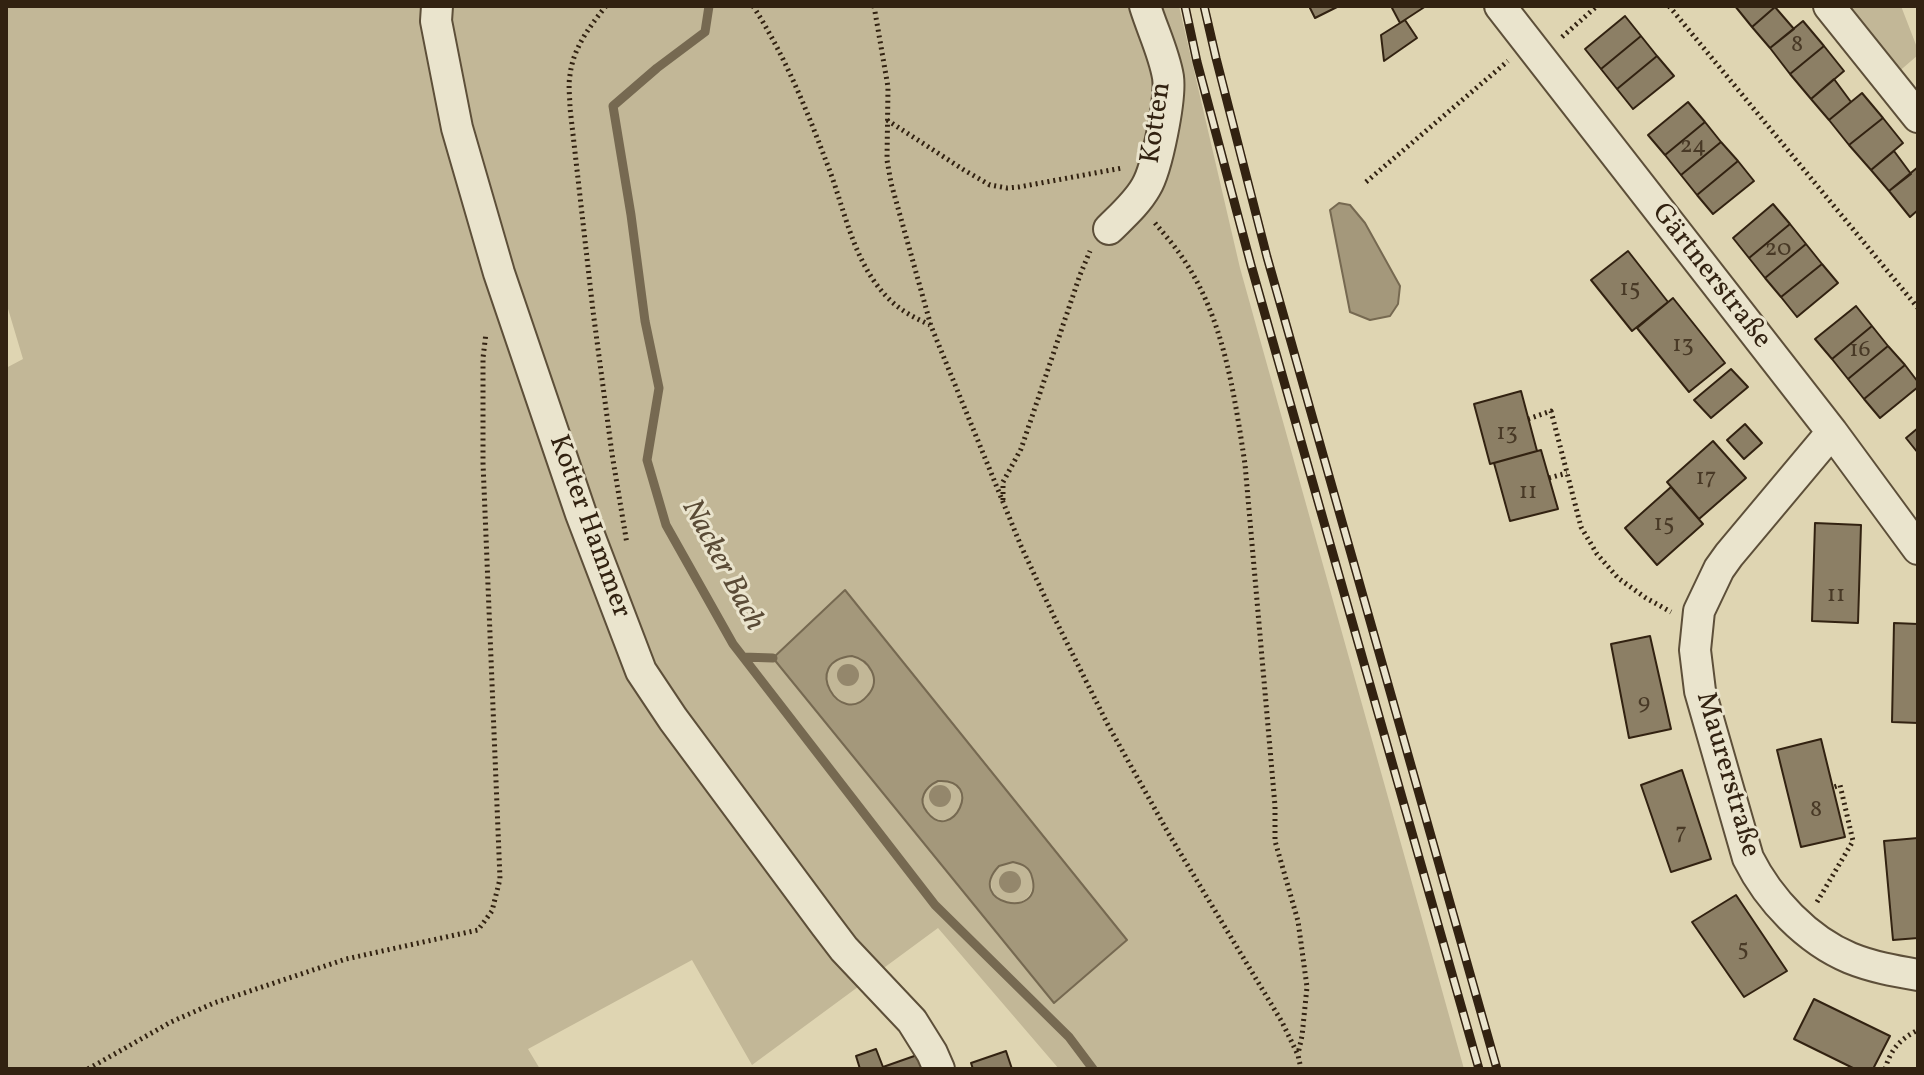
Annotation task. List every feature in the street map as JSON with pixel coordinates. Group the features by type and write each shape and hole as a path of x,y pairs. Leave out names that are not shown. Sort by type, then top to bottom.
{"street":[{"name":"Kotter Hammer","path":"437,6 436,21 457,128 499,273 581,514 641,671 825,924 912,1021 939,1069"},
{"name":"Kotten","path":"1109,229 1148,185 1169,89 1164,63 1145,6"},
{"name":"Gärtnerstraße","path":"1500,6 1832,432 1918,549"},
{"path":"1829,6 1918,117"},
{"name":"Maurerstraße","path":"1832,432 1729,555 1704,598 1699,611 1695,650 1700,691 1748,858 1770,894 1802,927 1834,950 1880,967 1918,975"}],"path":[{"path":"606,6 578,48 569,74 570,108 595,327 628,548"},
{"path":"753,6 792,79 827,162 857,252 888,298 907,314 931,326"},
{"path":"874,6 888,87 887,160 891,183 931,326 1002,504 1108,725 1170,836 1282,1022 1298,1055 1301,1069"},
{"path":"1366,182 1535,50 1597,6"},
{"path":"1669,6 1918,308"},
{"path":"887,120 977,178 990,185 1007,188 1154,164"},
{"path":"1137,200 1182,257 1199,287 1230,372 1245,464 1275,806 1275,841 1298,921 1307,987 1298,1055"},
{"path":"1002,504 1003,482 1021,449 1080,275 1090,251 1109,229"},
{"path":"88,1069 171,1022 214,1003 346,959 478,930 492,911 500,879 483,463 486,327"},
{"path":"1528,419 1551,411 1581,527 1597,554 1618,578 1646,598 1681,617 1698,622"},
{"path":"1549,478 1567,473"},
{"path":"1802,927 1853,841 1840,785 1834,787"},
{"path":"1885,1069 1889,1055 1899,1042 1918,1030"}],"shaded area":[{"path":"6,6 1179,6 1240,268 1464,1069 1059,1069 938,928 752,1065 692,960 528,1049 540,1069 6,1069 6,368 23,359 6,302","holes":["845,590 1127,941 1054,1003 774,659"]},
{"path":"1841,6 1901,6 1918,55 1896,74"},
{"path":"1339,203 1350,205 1365,223 1400,286 1398,304 1390,316 1370,320 1350,312 1330,210"},
{"path":"845,590 1127,940 1054,1003 773,658","holes":["852,656 868,666 874,683 868,695 857,703 847,704 837,699 830,690 828,669 836,661","938,781 952,783 960,789 960,808 946,821 937,820 924,807 924,794","1013,862 1027,868 1032,877 1033,891 1027,899 1018,903 997,898 991,890 991,879 999,866"]},
{"path":"850,656 867,663 874,680 867,697 850,704 833,697 826,680 833,663"},
{"path":"943,780 957,786 963,800 957,814 943,820 929,814 923,800 929,786"},
{"path":"1012,862 1027,868 1033,883 1027,898 1012,904 997,898 991,883 997,868"}],"building":[{"path":"1309,6 1339,6 1315,18"},
{"path":"1391,6 1426,6 1400,23"},
{"path":"1735,6 1776,6 1752,27"},
{"path":"1775,7 1794,29 1770,48 1752,27"},
{"path":"1625,16 1641,36 1601,69 1585,49"},
{"path":"1405,20 1417,38 1384,61 1381,35"},
{"path":"1803,21 1824,46 1790,74 1770,48"},
{"path":"1641,36 1657,56 1617,89 1601,69"},
{"path":"1824,46 1844,71 1811,99 1790,74"},
{"path":"1657,56 1674,76 1633,109 1617,89"},
{"path":"1834,79 1851,102 1829,120 1811,99"},
{"path":"1862,93 1883,118 1849,145 1829,120"},
{"path":"1688,102 1705,122 1665,155 1648,135"},
{"path":"1883,118 1903,143 1871,170 1849,145"},
{"path":"1705,122 1721,142 1681,175 1665,155"},
{"path":"1721,142 1738,161 1697,195 1681,175"},
{"path":"1894,151 1911,174 1889,191 1871,170"},
{"path":"1738,161 1754,181 1713,214 1697,195"},
{"path":"1918,167 1918,210 1910,217 1889,191"},
{"path":"1773,204 1790,224 1749,258 1733,238"},
{"path":"1790,224 1806,244 1765,278 1749,258"},
{"path":"1806,244 1822,264 1781,297 1765,278"},
{"path":"1628,251 1668,302 1632,331 1591,280"},
{"path":"1822,264 1838,283 1797,317 1781,297"},
{"path":"1673,298 1725,363 1689,392 1637,328"},
{"path":"1856,306 1872,326 1832,359 1815,339"},
{"path":"1872,326 1888,346 1848,379 1832,359"},
{"path":"1888,346 1905,365 1864,399 1848,379"},
{"path":"1905,365 1918,382 1918,387 1880,418 1864,399"},
{"path":"1731,369 1748,387 1711,418 1694,400"},
{"path":"1521,391 1537,451 1490,464 1474,404"},
{"path":"1745,424 1762,443 1744,459 1727,440"},
{"path":"1918,428 1918,453 1906,438"},
{"path":"1713,441 1746,478 1699,519 1667,482"},
{"path":"1541,450 1558,509 1510,521 1494,463"},
{"path":"1671,487 1703,524 1657,565 1625,528"},
{"path":"1815,523 1861,525 1858,623 1812,621"},
{"path":"1894,623 1918,624 1918,723 1892,722"},
{"path":"1650,636 1671,729 1629,738 1611,644"},
{"path":"1821,739 1845,837 1801,847 1777,750"},
{"path":"1682,770 1711,859 1671,872 1641,785"},
{"path":"1918,838 1918,938 1893,940 1884,841"},
{"path":"1736,895 1787,971 1744,997 1692,922"},
{"path":"1814,999 1890,1036 1873,1069 1855,1069 1794,1039"},
{"path":"876,1049 883,1067 920,1054 926,1069 860,1069 856,1056"},
{"path":"1006,1051 1012,1069 973,1069 971,1063"}],"waterway":[{"name":"Nacker Bach","path":"709,6 705,32 613,106 645,321 659,388 647,460 666,525 733,644 935,905 1069,1037 1093,1069"},
{"path":"743,657 773,658"}],"railway":[{"path":"1185,6 1251,265 1479,1069"},
{"path":"1204,6 1267,257 1497,1069"}]}
